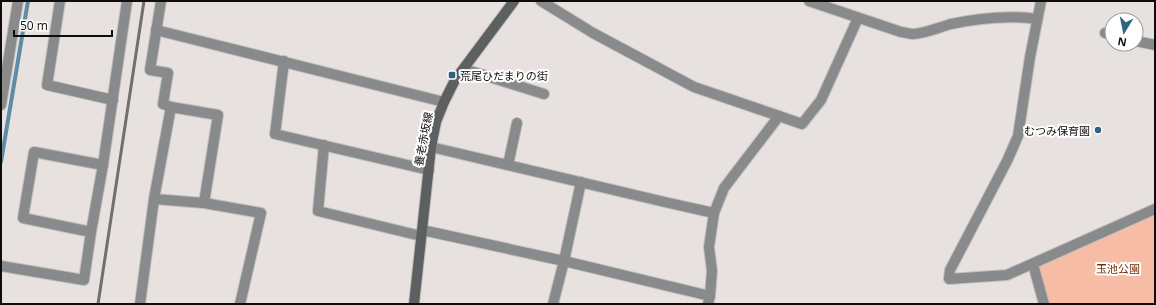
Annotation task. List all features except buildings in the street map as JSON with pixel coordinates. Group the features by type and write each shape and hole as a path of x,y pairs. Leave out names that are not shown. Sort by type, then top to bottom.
{"main road":[{"name":"養老赤坂線","path":"414,304 431,147 436,122 455,80 514,1"}],"street":[{"path":"1,105 18,1"},
{"path":"60,1 47,84 113,100"},
{"path":"1,266 84,280 113,100 126,1"},
{"path":"161,1 150,70 168,74 163,104 171,107 218,115 204,203"},
{"path":"541,1 593,33 694,87 802,124 821,100 858,18"},
{"path":"809,1 901,32 913,34 950,24 997,17 1023,17 1037,19"},
{"path":"1041,1 1030,57 1018,136 1007,161 950,270 949,279 1007,275 1155,209"},
{"path":"156,30 444,102"},
{"path":"1144,43 1155,45"},
{"path":"284,61 275,134 429,170"},
{"path":"464,69 544,94"},
{"path":"140,304 154,199 171,107"},
{"path":"324,145 318,211 564,261 709,300 712,271 709,247 714,212 724,188 779,116"},
{"path":"508,165 516,123"},
{"path":"431,147 669,204 714,212"},
{"path":"91,232 23,218 34,152 103,165"},
{"path":"553,304 581,182"},
{"path":"154,199 204,203 261,213 240,304"},
{"path":"1033,264 1044,304"}],"green space":[{"name":"玉池公園","path":"1155,212 1155,304 1046,304 1036,266"}],"waterway":[{"path":"1,162 28,1"}],"railway":[{"path":"98,304 144,1"}],"place":[{"name":"荒尾ひだまりの街","path":"452,75"},
{"name":"むつみ保育園","path":"1098,130"}]}
